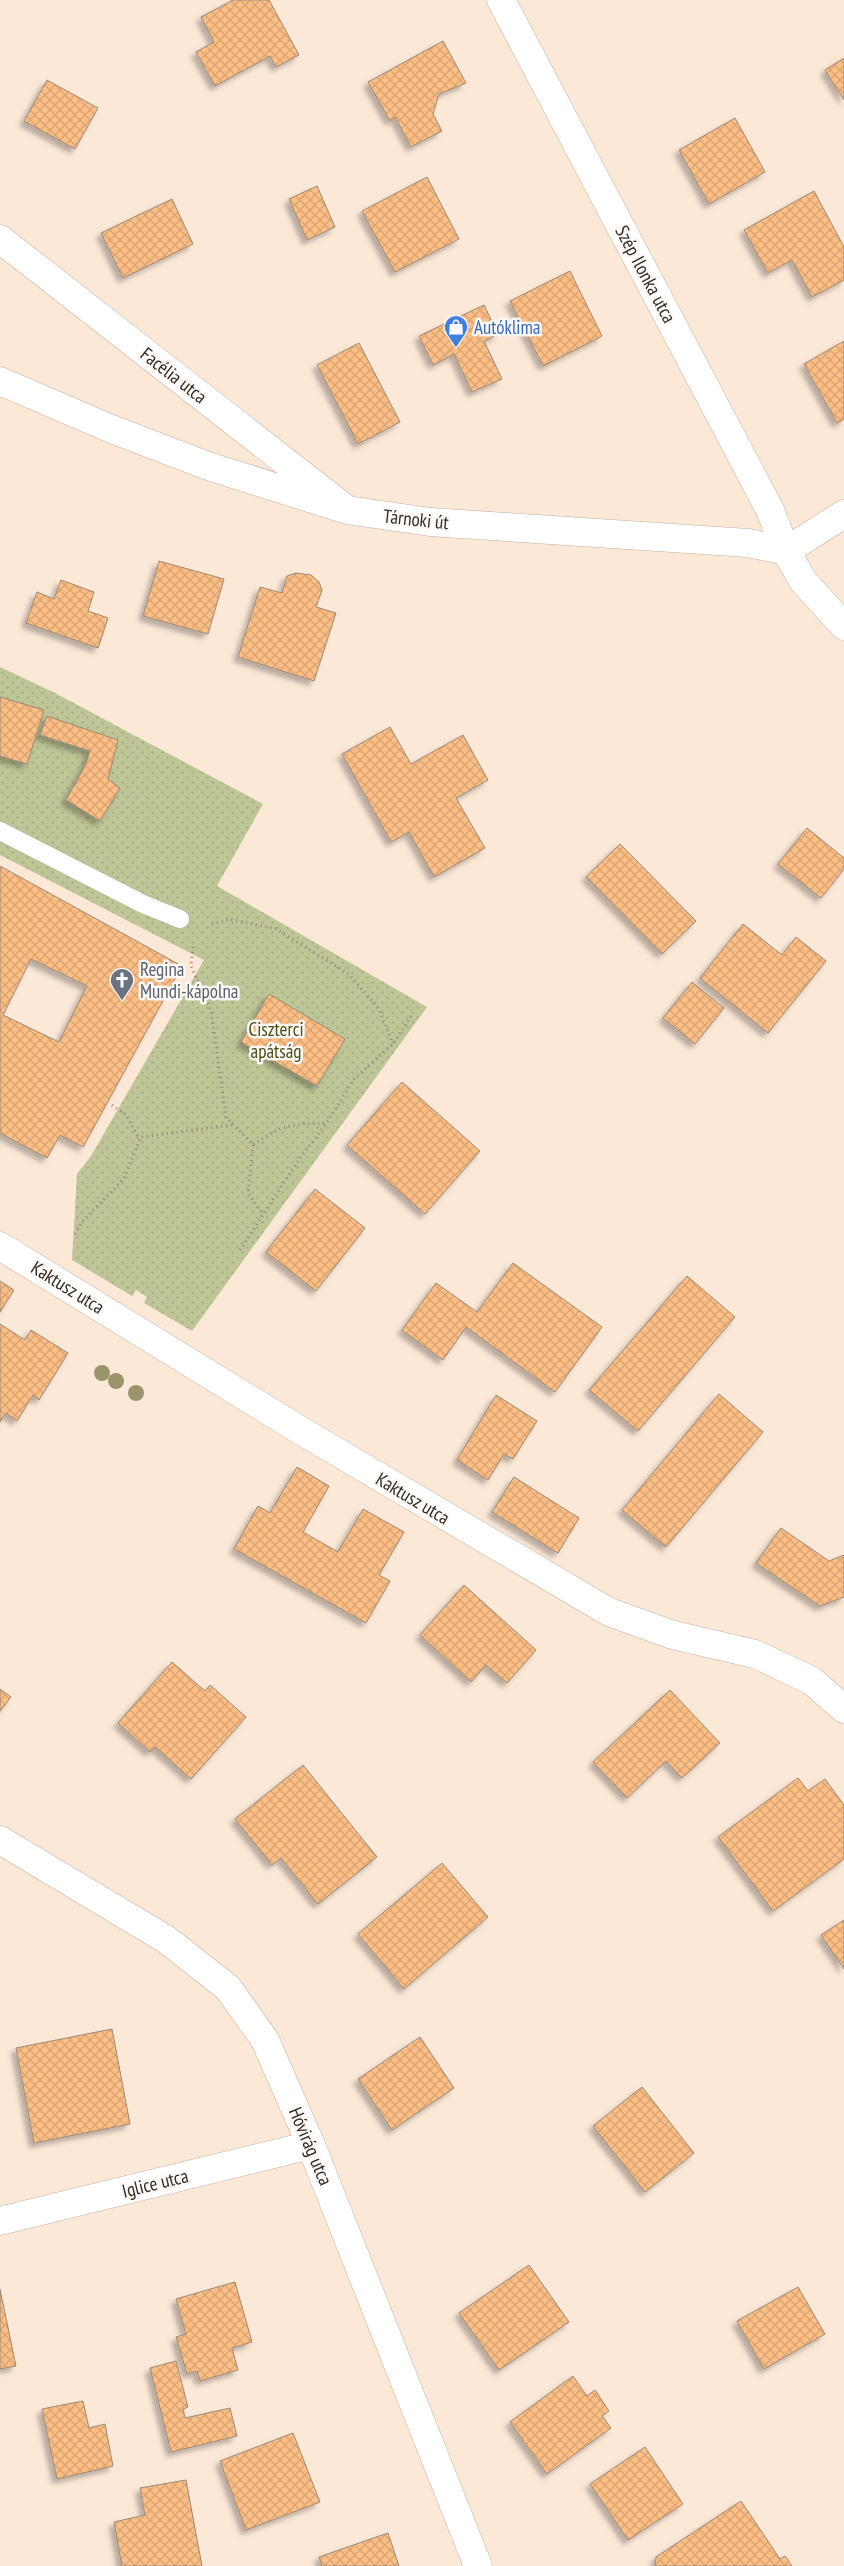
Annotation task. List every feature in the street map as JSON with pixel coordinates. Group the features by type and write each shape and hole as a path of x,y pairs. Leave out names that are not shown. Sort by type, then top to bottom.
{"street":[{"name":"Szép Ilonka utca","path":"500,0 770,510 786,551 803,580 844,626"},
{"name":"Facélia utca","path":"0,240 348,510"},
{"name":"Tárnoki út","path":"0,381 109,428 208,466 348,510 430,522 748,543 786,551"},
{"path":"786,551 844,514"},
{"name":"Kaktusz utca","path":"0,1246 298,1429 609,1612 673,1636 756,1654 812,1681 844,1709"},
{"name":"Hóvirág utca","path":"0,1840 167,1940 228,1988 265,2040 311,2145 478,2566"},
{"name":"Iglice utca","path":"0,2221 311,2145"}],"lane":[{"path":"0,831 143,904 187,924"}],"path":[{"path":"253,1146 226,1117 211,1010 191,966 187,924 229,919 276,929 349,974 379,1009 393,1044"},
{"path":"240,1250 300,1158 326,1124 354,1078 393,1044 413,1013"},
{"path":"112,1105 126,1115 140,1140"},
{"path":"263,1214 248,1193 253,1146 277,1129 298,1123 326,1124"},
{"path":"75,1234 83,1221 124,1178 141,1137 233,1125"}],"green space":[{"name":"Ciszterci apátság","path":"0,667 55,693 263,804 217,886 427,1007 192,1331 144,1303 147,1297 136,1290 132,1296 72,1260 77,1174 91,1156 204,960 0,855"}],"building":[{"path":"233,0 269,0 299,55 276,67 270,56 215,86 196,52 214,42 201,17"},
{"path":"443,41 466,83 439,94 433,114 442,131 411,147 395,117 390,121 368,82"},
{"path":"844,58 844,100 825,70"},
{"path":"47,80 98,108 75,149 24,121"},
{"path":"735,118 765,172 709,204 679,150"},
{"path":"427,177 459,239 395,272 362,211"},
{"path":"317,186 335,227 307,240 289,199"},
{"path":"814,191 844,247 844,280 812,297 792,260 768,273 744,230"},
{"path":"172,199 193,244 123,278 101,233"},
{"path":"570,271 602,336 543,366 510,301"},
{"name":"Autóklima","path":"484,305 498,334 484,341 502,379 472,392 454,354 433,365 419,336"},
{"path":"844,341 844,419 837,423 804,364"},
{"path":"359,343 400,422 358,444 317,365"},
{"path":"159,561 224,579 208,634 143,616"},
{"path":"296,573 311,575 319,582 322,590 316,607 336,613 314,681 238,657 260,587 282,593 287,576"},
{"path":"61,580 94,592 88,611 108,618 98,648 26,623 37,592 54,599"},
{"path":"0,697 44,710 27,764 0,756"},
{"path":"47,716 118,740 108,779 120,788 100,821 66,800 85,766 90,751 40,735"},
{"path":"390,727 411,764 463,735 488,780 456,798 485,848 434,877 409,832 391,842 342,754"},
{"path":"807,828 844,858 844,869 821,898 778,864"},
{"path":"620,844 696,921 662,954 586,877"},
{"name":"Regina Mundi-kápolna","path":"0,866 182,966 83,1147 60,1135 47,1158 0,1133","holes":["31,959 87,986 59,1042 3,1015"]},
{"path":"743,924 782,955 796,937 826,961 768,1033 700,978"},
{"path":"692,982 724,1008 695,1044 663,1018"},
{"path":"269,994 345,1039 317,1086 241,1042"},
{"path":"402,1082 480,1151 425,1214 347,1145"},
{"path":"315,1189 365,1228 316,1291 266,1252"},
{"path":"513,1263 602,1327 555,1392 466,1327 443,1360 402,1330 436,1283 477,1312"},
{"path":"687,1276 735,1317 638,1431 589,1390"},
{"path":"0,1281 14,1290 0,1312"},
{"path":"0,1324 25,1340 31,1330 68,1353 39,1400 33,1395 17,1421 6,1413 0,1422"},
{"path":"719,1394 763,1432 666,1547 622,1510"},
{"path":"496,1395 537,1421 513,1459 504,1454 488,1480 457,1460"},
{"path":"297,1467 329,1486 303,1532 338,1552 363,1509 404,1532 379,1575 390,1581 366,1623 234,1549 258,1506 270,1513"},
{"path":"514,1477 579,1518 558,1553 492,1512"},
{"path":"781,1528 829,1561 844,1555 844,1597 820,1606 756,1563"},
{"path":"464,1585 536,1650 507,1683 486,1665 471,1682 420,1635"},
{"path":"172,1662 205,1691 210,1685 246,1717 191,1779 155,1747 150,1752 118,1723"},
{"path":"0,1689 11,1697 0,1711"},
{"path":"670,1690 720,1743 682,1778 666,1761 627,1798 593,1762"},
{"path":"303,1765 377,1857 318,1904 281,1858 272,1865 235,1819"},
{"path":"798,1778 808,1791 825,1779 844,1805 844,1859 773,1911 718,1837"},
{"path":"442,1863 488,1917 404,1989 358,1934"},
{"path":"844,1920 844,1969 821,1935"},
{"path":"112,2029 130,2124 34,2143 16,2048"},
{"path":"420,2037 454,2088 392,2130 358,2079"},
{"path":"642,2087 694,2153 645,2192 593,2126"},
{"path":"529,2265 569,2322 499,2370 459,2313"},
{"path":"235,2282 252,2342 232,2348 238,2370 200,2381 197,2371 187,2374 176,2337 186,2334 176,2299"},
{"path":"798,2287 825,2334 764,2369 737,2321"},
{"path":"0,2289 16,2366 0,2369"},
{"path":"176,2361 188,2407 183,2409 185,2418 230,2408 237,2436 171,2452 150,2368"},
{"path":"573,2376 587,2396 595,2390 609,2411 602,2416 611,2428 547,2474 510,2422"},
{"path":"83,2401 89,2428 105,2424 113,2466 57,2479 42,2409"},
{"path":"293,2433 320,2502 246,2530 220,2461"},
{"path":"645,2447 683,2504 628,2540 590,2484"},
{"path":"186,2480 202,2566 122,2566 114,2522 145,2515 140,2488"},
{"path":"741,2501 780,2559 785,2556 792,2566 655,2566 656,2557"},
{"path":"388,2533 399,2566 322,2566 319,2557"}],"place":[{"name":"Autóklima","path":"456,348"},
{"name":"Regina Mundi-kápolna","path":"122,1001"}]}
